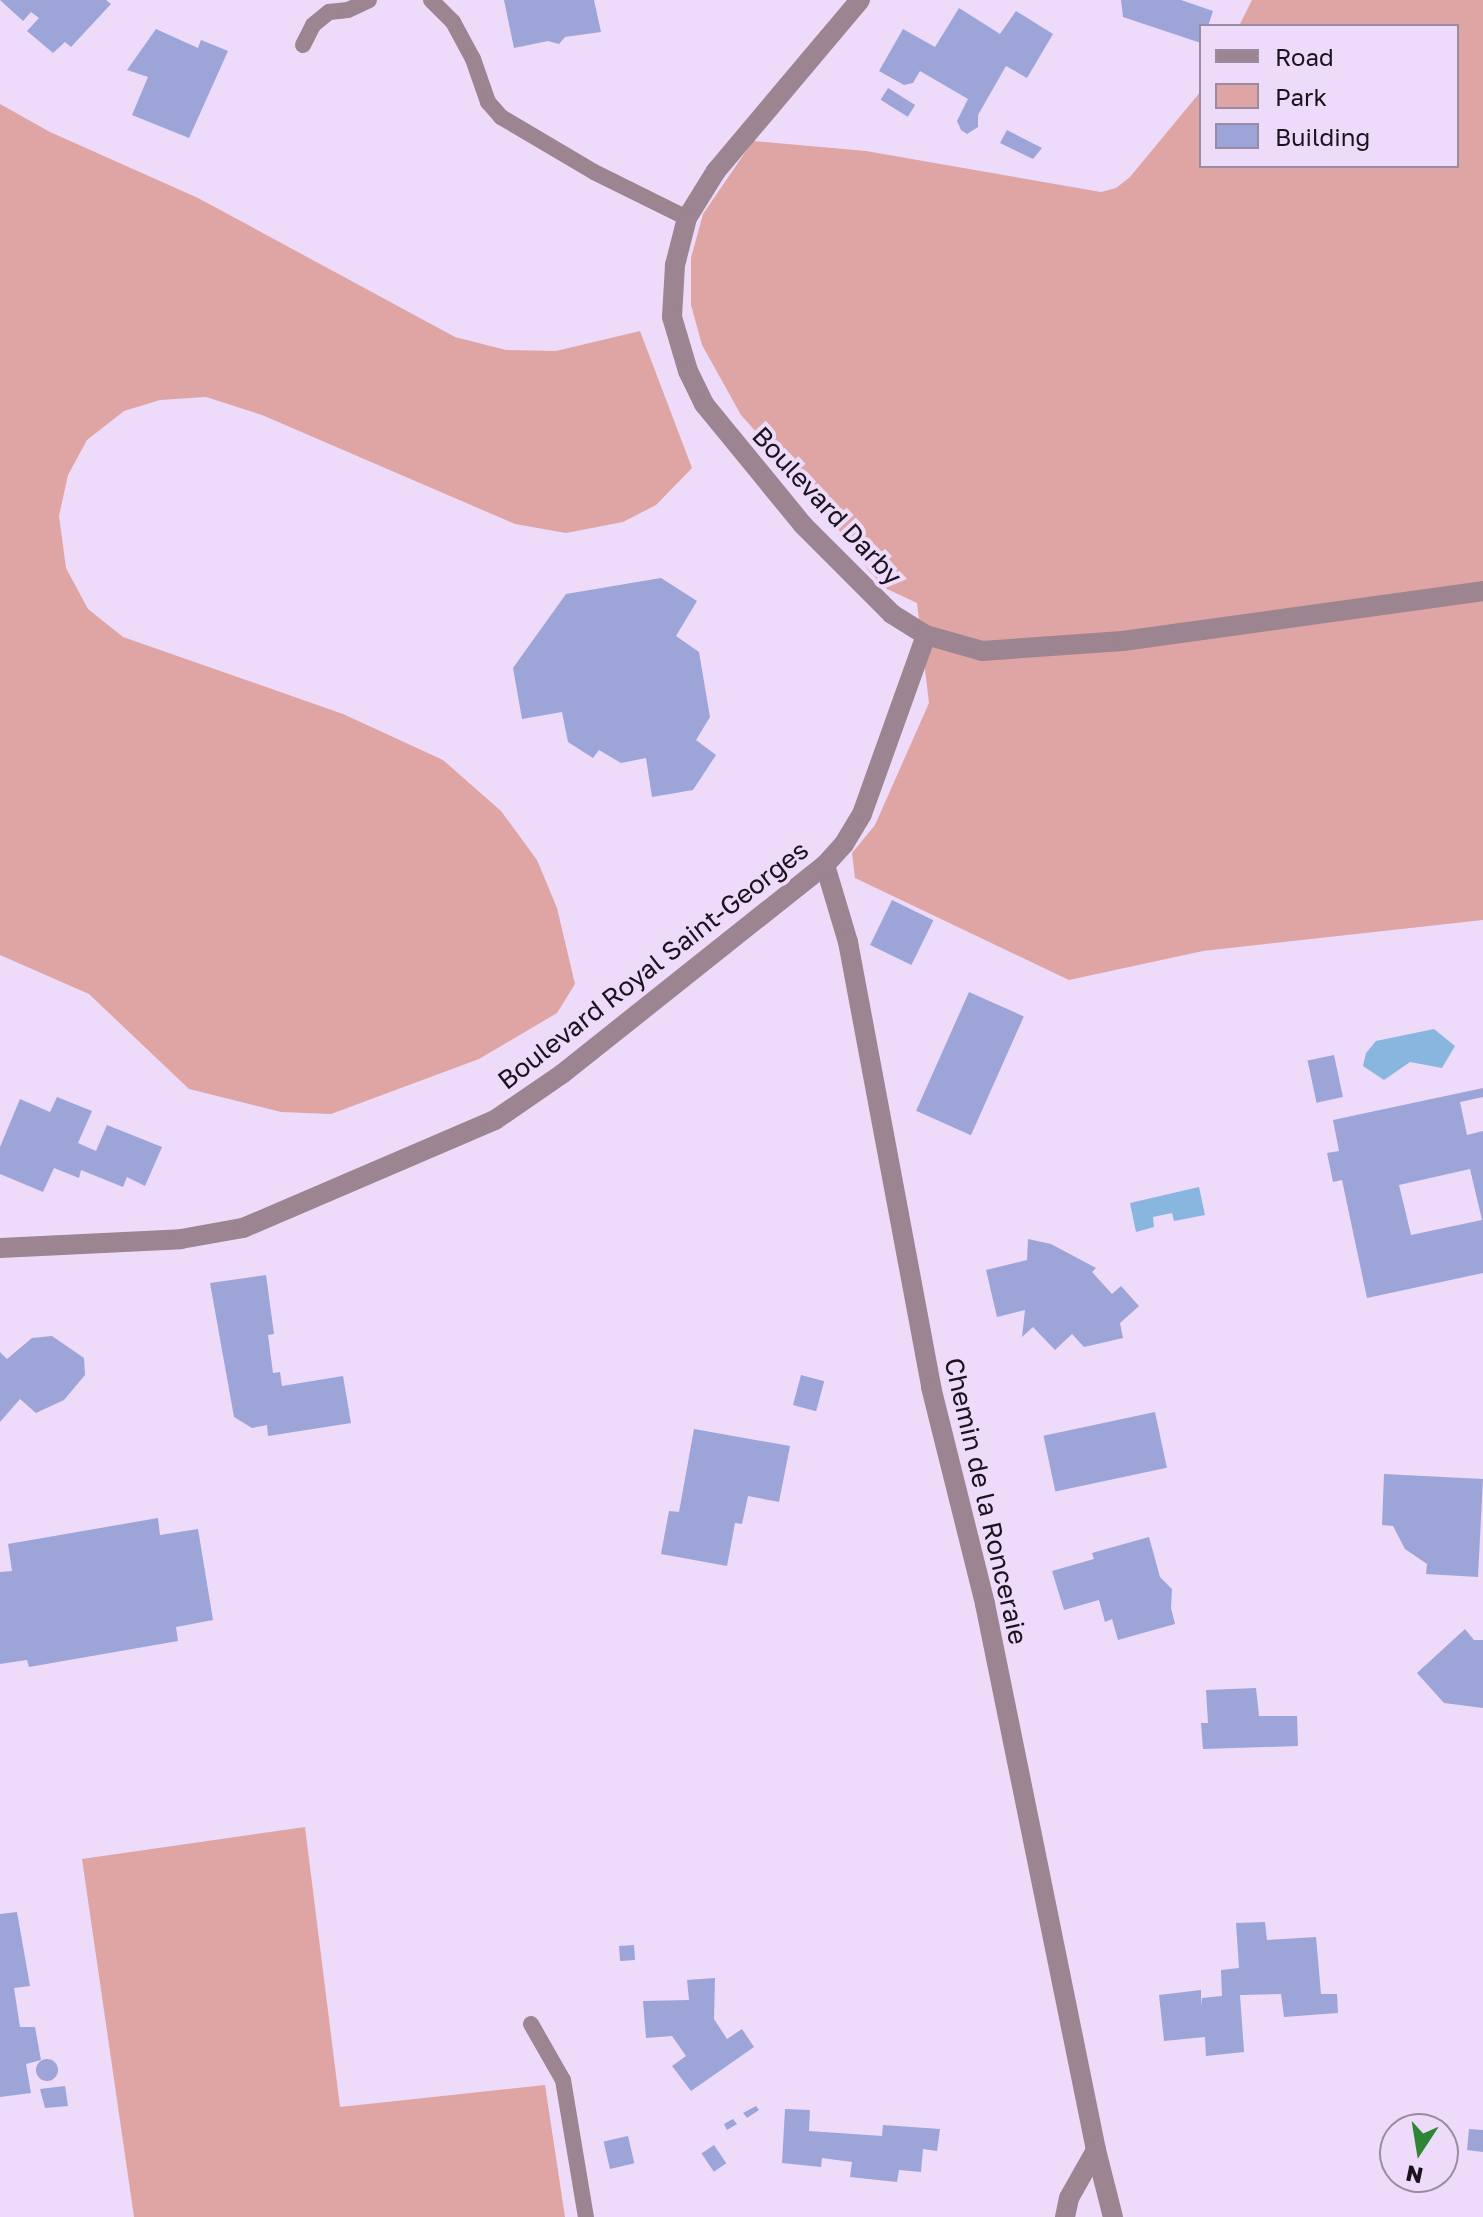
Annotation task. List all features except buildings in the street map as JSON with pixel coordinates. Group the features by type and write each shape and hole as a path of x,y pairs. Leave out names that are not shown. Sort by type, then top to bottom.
{"street":[{"name":"Boulevard Darby","path":"860,0 716,171 687,218 675,265 672,317 688,371 704,404 803,525 892,614 926,635 982,651 1123,641 1483,591"},
{"name":"Boulevard Royal Saint-Georges","path":"0,1248 181,1239 243,1228 495,1120 562,1074 825,865 844,844 862,814 926,635"},
{"name":"Chemin de la Ronceraie","path":"825,865 848,942 931,1387 985,1604 1096,2150 1113,2217"},
{"path":"1065,2217 1069,2198 1096,2150"}],"lane":[{"path":"303,45 313,25 329,12 348,10 369,0"},
{"path":"431,0 453,22 473,59 488,102 501,117 594,172 687,218"},
{"path":"531,2024 563,2080 586,2217"}],"green space":[{"path":"1252,0 1483,0 1483,920 1203,951 1069,980 855,878 852,853 875,825 929,703 917,603 887,589 868,570 817,500 741,415 702,345 691,305 691,258 703,214 753,141 866,151 1101,192 1116,188 1130,177 1199,93 1199,168 1459,168 1459,24 1240,24"},
{"path":"0,104 50,132 198,198 455,337 506,350 556,351 640,331 692,468 656,505 623,522 566,533 515,524 262,415 206,397 160,400 124,411 87,440 68,475 59,516 66,568 88,609 123,637 343,714 443,760 501,811 537,860 557,908 575,984 557,1013 479,1059 331,1114 281,1112 189,1089 89,994 0,955"},
{"path":"305,1827 340,2107 545,2085 565,2217 134,2217 82,1859"}],"water":[{"path":"1434,1029 1455,1046 1442,1068 1410,1062 1384,1080 1363,1066 1366,1053 1376,1041"},
{"path":"1199,1187 1205,1215 1174,1221 1172,1213 1153,1217 1154,1227 1136,1232 1130,1203"}]}
